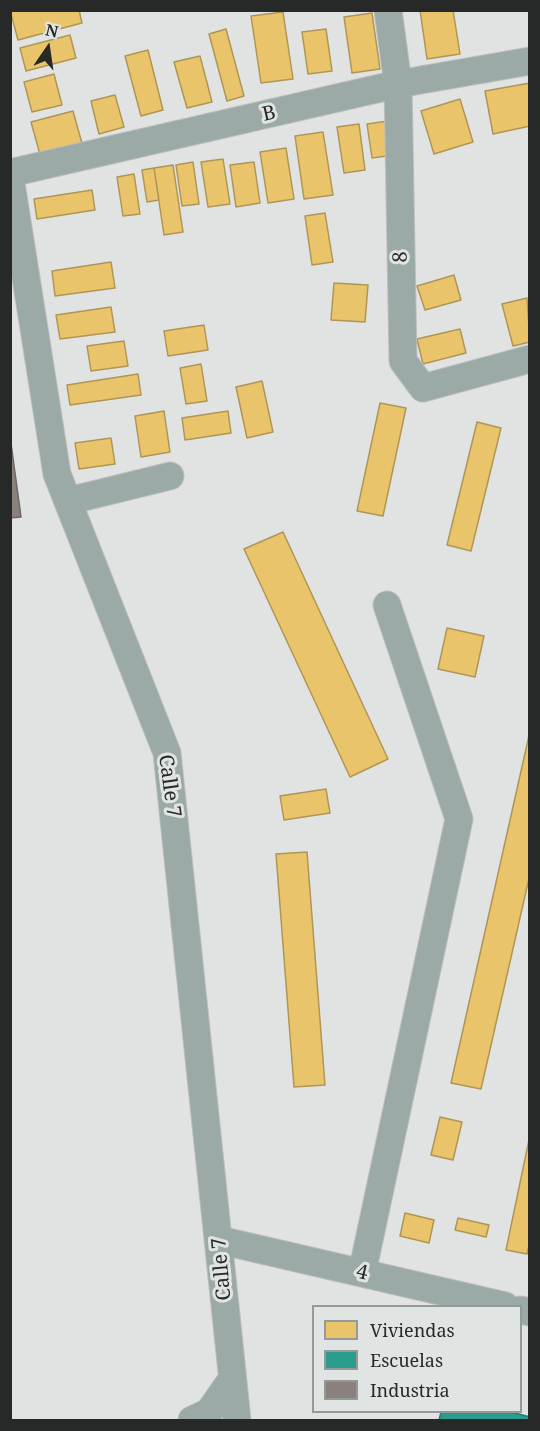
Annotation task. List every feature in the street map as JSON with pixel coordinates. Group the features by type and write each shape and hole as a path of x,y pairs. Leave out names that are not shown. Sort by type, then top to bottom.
{"street":[{"name":"8","path":"388,10 398,84 403,361 423,388 530,359"},
{"name":"B","path":"10,175 398,84 530,61"},
{"name":"Calle 7","path":"10,175 57,474 167,753 237,1420"},
{"path":"68,501 170,476"},
{"path":"362,1273 459,819 387,605"},
{"name":"4","path":"219,1240 501,1305"},
{"path":"192,1420 208,1412 232,1379"}],"building: Viviendas":[{"path":"10,10 79,10 82,23 18,40"},
{"path":"420,10 453,10 460,54 427,59"},
{"path":"283,12 293,79 261,83 251,16"},
{"path":"372,13 380,69 352,73 344,17"},
{"path":"226,29 244,96 227,101 209,34"},
{"path":"326,29 332,71 308,74 302,32"},
{"path":"70,35 76,58 26,71 20,48"},
{"path":"148,50 163,110 141,116 125,56"},
{"path":"200,56 212,102 187,108 174,62"},
{"path":"54,74 62,105 32,112 24,82"},
{"path":"530,83 530,126 493,134 485,91"},
{"path":"115,95 124,127 99,134 91,101"},
{"path":"460,99 473,142 434,154 421,111"},
{"path":"73,111 83,147 41,158 31,122"},
{"path":"388,121 394,155 372,158 367,124"},
{"path":"359,124 365,170 344,173 337,127"},
{"path":"323,132 333,195 304,199 295,136"},
{"path":"286,148 294,199 268,203 260,152"},
{"path":"223,159 230,204 208,207 201,162"},
{"path":"193,162 199,204 182,206 176,165"},
{"path":"254,162 260,203 236,207 230,165"},
{"path":"173,165 183,232 164,235 154,168"},
{"path":"154,168 159,200 147,202 142,170"},
{"path":"134,174 140,214 123,216 117,177"},
{"path":"92,190 95,210 37,219 34,199"},
{"path":"325,213 333,262 312,265 305,216"},
{"path":"111,262 115,288 55,296 52,271"},
{"path":"454,275 461,300 425,310 417,286"},
{"path":"334,283 368,285 365,322 331,320"},
{"path":"527,298 530,342 513,346 502,304"},
{"path":"111,307 115,332 60,339 56,315"},
{"path":"204,325 208,350 168,356 164,331"},
{"path":"460,329 466,353 423,364 417,339"},
{"path":"124,341 128,366 91,371 87,346"},
{"path":"201,364 207,401 186,404 180,368"},
{"path":"138,374 141,395 70,405 67,385"},
{"path":"262,381 273,432 247,438 236,387"},
{"path":"380,403 406,408 383,516 357,511"},
{"path":"164,411 170,452 141,457 135,416"},
{"path":"228,411 231,433 185,440 182,418"},
{"path":"477,422 501,428 471,551 447,545"},
{"path":"111,438 115,464 79,469 75,443"},
{"path":"283,532 388,759 350,777 244,549"},
{"path":"447,628 484,636 475,677 438,669"},
{"path":"530,731 530,874 481,1089 451,1083"},
{"path":"326,789 330,813 284,820 280,796"},
{"path":"307,852 325,1085 294,1087 276,854"},
{"path":"440,1117 462,1122 453,1160 431,1155"},
{"path":"530,1135 530,1241 527,1254 506,1250"},
{"path":"405,1213 434,1220 429,1243 400,1236"},
{"path":"458,1218 489,1225 486,1237 455,1230"}],"building: Escuelas":[{"path":"441,1413 515,1413 530,1417 530,1420 439,1420"}],"building: Industria":[{"path":"10,436 21,517 10,518"}]}
